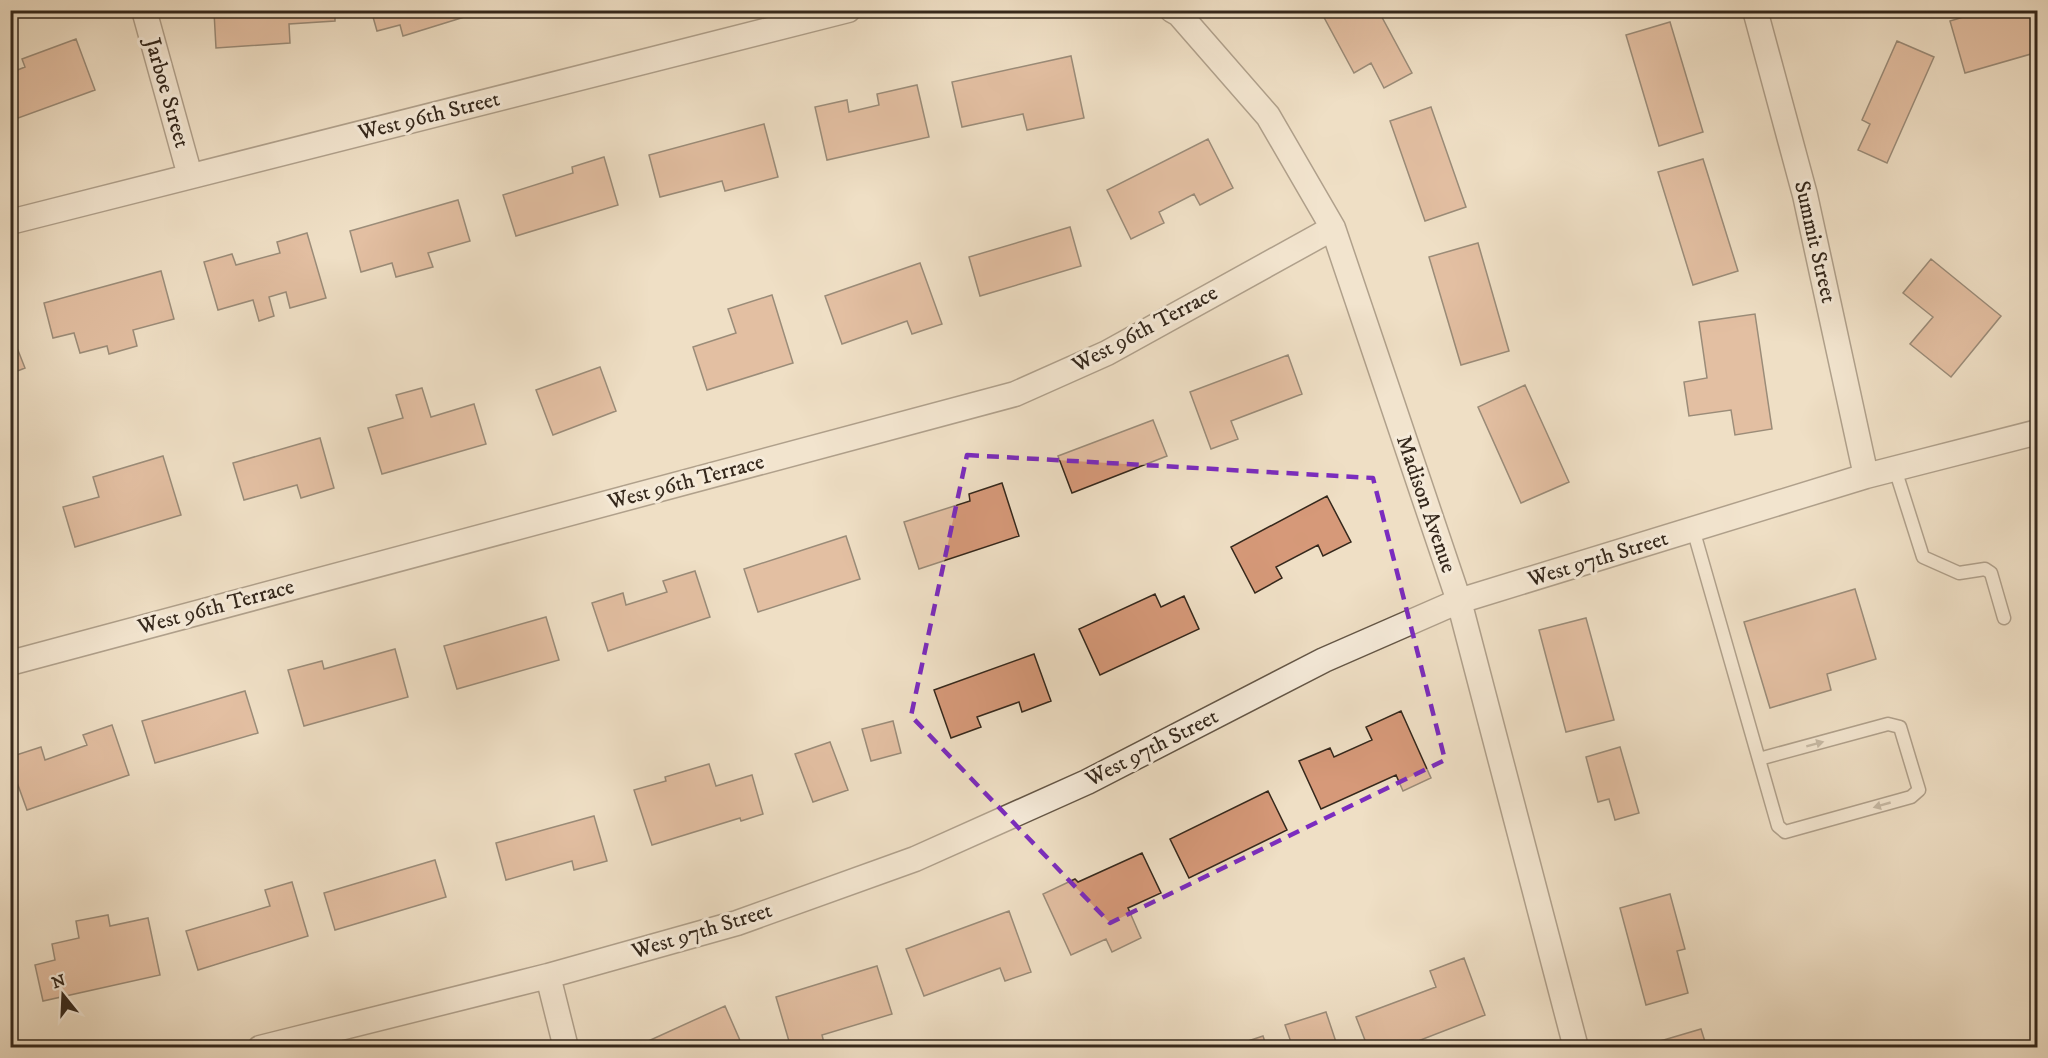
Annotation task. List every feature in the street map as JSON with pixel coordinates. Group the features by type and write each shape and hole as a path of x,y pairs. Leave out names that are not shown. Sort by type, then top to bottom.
{"street":[{"name":"Jarboe Street","path":"144,10 190,176"},
{"name":"West 96th Street","path":"10,222 848,10"},
{"name":"Madison Avenue","path":"1172,10 1179,14 1268,116 1333,228 1459,601 1576,1047"},
{"name":"Summit Street","path":"1755,10 1806,195 1866,476"},
{"name":"West 96th Terrace","path":"10,663 1015,394 1107,353 1333,228"},
{"name":"West 97th Street","path":"260,1047 548,976 737,923 915,859 1087,782 1324,660 1459,601 1866,476 2037,432"},
{"path":"548,976 566,1047"}],"lane":[{"path":"1894,469 1923,557 1959,573 1985,569 1991,573 2004,618"},
{"path":"1693,529 1778,826 1785,832 1911,797 1920,790 1900,727 1894,725 1887,724 1759,759"}],"highlighted area":[{"path":"967,455 1373,478 1445,760 1110,923 911,716"}],"building":[{"path":"335,10 335,21 289,24 290,43 216,48 214,12"},
{"path":"371,10 487,10 403,36 400,25 377,31"},
{"path":"1320,10 1378,10 1412,73 1384,88 1371,63 1354,73"},
{"path":"1987,10 2038,10 2038,52 1965,73 1950,21"},
{"path":"1670,22 1703,132 1659,146 1626,35"},
{"path":"76,39 95,90 10,121 10,73 25,67 22,59"},
{"path":"1897,41 1934,57 1887,163 1858,150 1870,124 1862,120"},
{"path":"1071,56 1084,118 1027,130 1023,114 962,127 952,82"},
{"path":"917,85 929,137 827,160 815,107 847,100 849,112 879,105 877,94"},
{"path":"1431,107 1466,207 1425,221 1390,121"},
{"path":"764,124 778,177 725,191 722,181 660,197 649,155"},
{"path":"1208,139 1233,188 1200,205 1194,194 1159,212 1164,223 1131,239 1107,190"},
{"path":"604,157 618,205 516,236 503,195 573,173 572,167"},
{"path":"1703,159 1738,271 1693,285 1658,172"},
{"path":"458,200 470,241 428,253 433,267 396,277 392,263 361,272 350,231"},
{"path":"1070,227 1081,266 980,296 969,257"},
{"path":"307,233 326,298 290,308 286,292 269,297 274,316 259,321 253,300 218,310 204,262 232,254 236,265 280,253 277,242"},
{"path":"1478,243 1509,351 1461,365 1429,257"},
{"path":"1931,259 2001,316 1951,377 1910,344 1933,317 1903,293"},
{"path":"920,263 942,324 912,334 907,321 842,344 825,296"},
{"path":"161,271 174,319 133,330 137,346 109,354 107,346 80,353 74,333 53,338 44,303"},
{"path":"772,295 793,363 707,390 693,347 736,333 728,309"},
{"path":"1755,314 1772,429 1735,435 1731,410 1689,416 1684,382 1707,378 1699,322"},
{"path":"10,330 25,368 10,374"},
{"path":"1288,355 1302,394 1231,421 1238,439 1211,449 1190,392"},
{"path":"600,367 616,411 553,435 536,390"},
{"path":"1525,385 1569,482 1521,503 1478,407"},
{"path":"422,388 431,417 474,404 486,444 382,474 368,428 403,418 396,395"},
{"path":"1153,420 1167,456 1072,493 1058,456"},
{"path":"320,438 334,488 301,498 297,485 244,500 233,463"},
{"path":"163,456 181,515 75,547 63,507 99,497 93,477"},
{"path":"1002,483 1019,536 919,569 904,522 970,501 969,494"},
{"path":"1327,496 1351,542 1323,556 1318,545 1276,567 1282,578 1255,593 1231,547"},
{"path":"846,536 860,579 758,612 744,569"},
{"path":"695,571 710,617 608,651 592,603 623,593 626,605 667,592 663,581"},
{"path":"1855,589 1876,659 1827,674 1831,690 1770,708 1744,622"},
{"path":"1155,594 1161,607 1184,596 1199,629 1100,675 1079,629"},
{"path":"546,617 559,660 457,689 444,646"},
{"path":"1586,618 1614,720 1566,732 1539,630"},
{"path":"395,649 408,697 304,726 288,670 322,661 324,669"},
{"path":"1034,654 1051,701 1022,712 1019,702 977,717 981,727 951,738 934,690"},
{"path":"245,691 258,733 155,763 142,721"},
{"path":"1401,711 1431,778 1403,791 1396,775 1321,809 1299,761 1330,748 1334,757 1372,740 1366,727"},
{"path":"893,721 901,753 871,761 862,729"},
{"path":"112,725 129,775 27,810 10,763 10,757 41,747 45,760 87,745 83,735"},
{"path":"830,742 848,790 813,802 795,754"},
{"path":"1620,747 1639,813 1615,820 1609,799 1598,802 1586,757"},
{"path":"709,764 716,786 752,775 763,814 741,821 740,818 652,845 634,790 666,781 665,777"},
{"path":"1268,791 1287,830 1189,878 1170,839"},
{"path":"594,816 607,861 574,870 572,861 506,880 496,843"},
{"path":"1142,853 1161,893 1128,908 1141,938 1112,952 1106,939 1071,955 1043,894 1075,879 1078,882"},
{"path":"435,860 446,897 335,930 324,893"},
{"path":"292,882 308,936 198,970 186,931 270,906 265,890"},
{"path":"1670,894 1685,949 1677,951 1688,993 1646,1005 1620,908"},
{"path":"1009,911 1031,972 1005,981 1000,968 924,996 906,949"},
{"path":"108,915 110,926 148,918 160,975 43,1001 35,965 55,960 52,944 79,938 76,921"},
{"path":"1464,958 1485,1015 1400,1048 1368,1048 1356,1017 1436,987 1430,971"},
{"path":"877,966 892,1014 822,1035 824,1043 810,1048 791,1048 776,997"},
{"path":"725,1006 742,1045 737,1048 633,1048"},
{"path":"1326,1012 1338,1048 1283,1048 1292,1045 1285,1025"},
{"path":"1701,1029 1707,1048 1651,1048 1650,1044"},
{"path":"1263,1036 1267,1048 1227,1048"}]}
